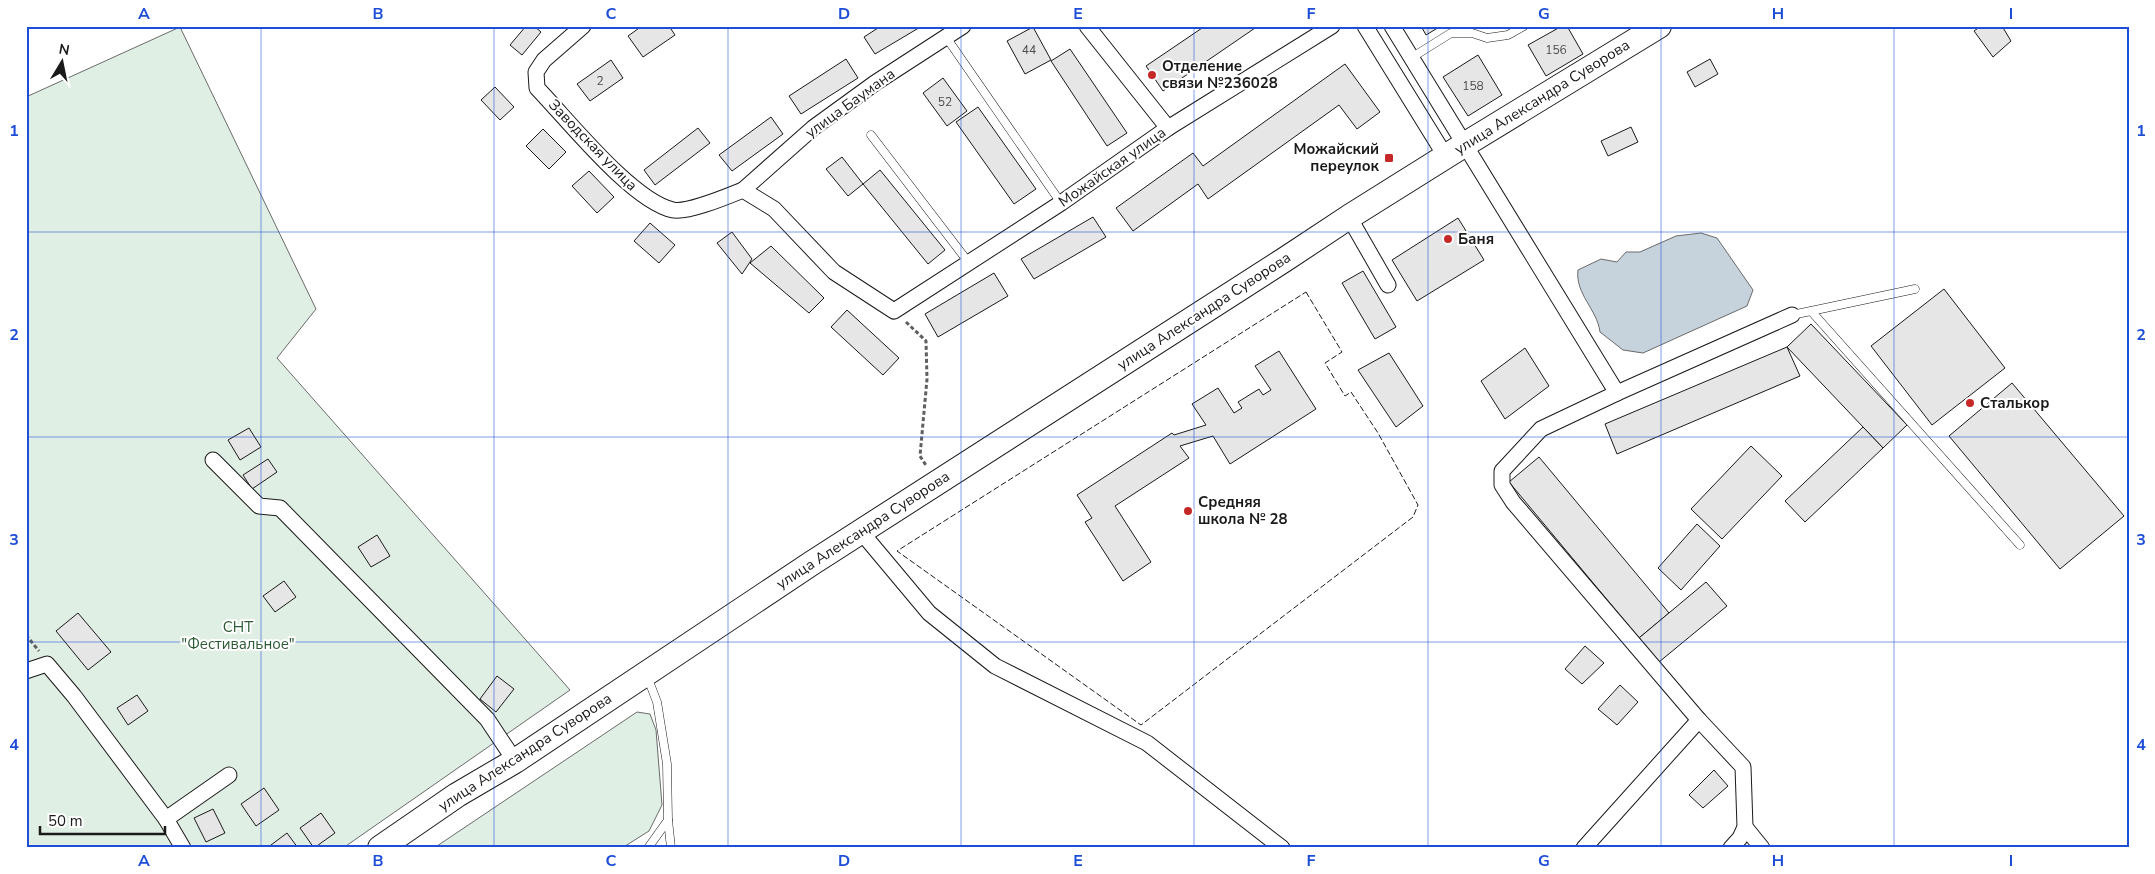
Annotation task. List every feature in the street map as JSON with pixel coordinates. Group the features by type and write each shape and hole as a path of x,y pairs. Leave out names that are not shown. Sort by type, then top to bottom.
{"main road":[{"name":"улица Александра Суворова","path":"380,848 457,795 515,761 812,563 1246,285 1349,216 1659,26"}],"street":[{"name":"Заводская улица","path":"583,26 544,60 536,72 537,88 611,167 646,198 675,210 706,204 743,190"},
{"name":"улица Баумана","path":"743,190 813,128 875,83 963,26"},
{"path":"1086,26 1168,128"},
{"name":"Можайская улица","path":"894,311 1062,203 1168,128 1332,26"},
{"path":"1365,26 1455,151 1617,393"},
{"path":"1392,26 1411,58 1455,151"},
{"path":"743,190 774,210 834,272 894,311"},
{"path":"1349,216 1388,285"},
{"path":"1731,848 1740,838 1745,827 1743,767 1699,720 1513,502 1502,485 1502,471 1541,429 1792,315"},
{"path":"213,460 259,506 280,508 487,719 515,761"},
{"path":"862,532 929,613 995,666 1147,743 1282,848"},
{"path":"26,671 47,664 74,696 166,819 183,848"},
{"path":"1584,848 1699,720"},
{"path":"166,819 229,775"},
{"path":"1745,827 1762,848"}],"lane":[{"path":"1411,58 1451,33 1472,33 1487,38 1508,35 1524,26"},
{"path":"946,37 1062,203"},
{"path":"871,135 970,262"},
{"path":"1792,315 1915,289"},
{"path":"1811,311 2020,545"},
{"path":"646,674 657,702 667,764 670,848"},
{"path":"648,848 668,820"}],"path":[{"path":"894,311 926,341 927,380 920,456 937,482"}],"green space":[{"name":"СНТ \"Фестивальное\"","path":"180,27 316,309 277,358 570,690 343,848 26,848 26,97"},
{"path":"637,712 650,714 656,730 662,805 649,831 622,848 434,848"}],"shaded area":[{"path":"1701,233 1717,238 1753,290 1747,306 1643,353 1623,350 1600,332 1595,316 1580,287 1578,270 1601,259 1617,262 1626,252 1640,252 1676,236"}],"building":[{"path":"526,26 534,26 541,32 522,55 510,45"},
{"path":"642,26 669,26 675,35 643,57 628,36"},
{"path":"881,26 922,26 875,54 864,37"},
{"path":"1205,26 1258,26 1163,91 1146,66"},
{"path":"1421,26 1441,26 1426,35"},
{"path":"1562,26 1567,26 1583,54 1546,76 1528,45"},
{"path":"1981,26 2002,26 2011,41 1993,57 1974,31"},
{"path":"1033,27 1051,60 1025,74 1007,41"},
{"path":"1070,49 1127,133 1107,146 1051,61"},
{"path":"1478,55 1502,95 1468,116 1443,77"},
{"path":"846,59 858,78 801,114 789,96"},
{"path":"1710,59 1718,74 1695,87 1687,72"},
{"path":"611,60 623,78 590,101 577,84"},
{"path":"1345,64 1380,112 1357,129 1339,105 1208,199 1198,184 1133,231 1116,208 1193,153 1203,166"},
{"path":"943,78 967,111 947,126 923,93"},
{"path":"495,87 514,107 500,120 481,100"},
{"path":"978,107 1036,189 1014,204 956,122"},
{"path":"771,117 783,134 732,171 719,155"},
{"path":"1631,127 1638,142 1608,156 1601,141"},
{"path":"698,128 710,143 655,185 644,170"},
{"path":"543,129 566,152 549,169 526,146"},
{"path":"842,157 863,184 848,196 826,169"},
{"path":"880,170 945,250 928,264 863,184"},
{"path":"589,171 614,197 597,213 572,186"},
{"path":"1093,217 1106,237 1034,279 1021,259"},
{"name":"Баня","path":"1458,218 1484,260 1417,301 1392,260"},
{"path":"650,223 675,245 659,263 634,241"},
{"path":"732,232 752,259 742,274 717,243"},
{"path":"771,246 824,298 809,313 750,263"},
{"path":"1363,271 1396,327 1375,339 1342,283"},
{"path":"994,273 1008,296 938,337 925,314"},
{"path":"1944,289 2005,368 1932,425 1871,346"},
{"path":"847,310 899,358 883,375 831,327"},
{"path":"1811,324 1907,425 1883,448 1787,347"},
{"path":"1787,347 1800,376 1617,454 1605,424"},
{"path":"1525,348 1549,386 1505,419 1481,381"},
{"path":"1279,351 1316,409 1230,464 1213,436 1180,446 1189,458 1115,506 1151,562 1123,581 1085,522 1092,518 1077,495 1172,433 1174,435 1206,425 1192,404 1218,388 1234,413 1242,408 1238,402 1259,389 1263,395 1271,390 1255,366"},
{"path":"1389,353 1423,406 1396,427 1358,370"},
{"path":"2012,383 2124,516 2060,569 1949,436"},
{"path":"1863,427 1883,448 1805,522 1785,501"},
{"path":"249,428 261,447 240,460 228,440"},
{"path":"1751,446 1782,476 1722,539 1691,509"},
{"path":"1539,457 1669,613 1639,638 1509,482"},
{"path":"268,459 277,472 252,489 243,475"},
{"path":"1697,524 1720,546 1681,590 1658,568"},
{"path":"377,535 390,556 371,567 358,547"},
{"path":"284,581 296,597 275,612 263,596"},
{"path":"1706,582 1727,606 1659,662 1639,638"},
{"path":"78,613 111,652 88,670 56,631"},
{"path":"1585,646 1604,663 1582,684 1565,669"},
{"path":"497,676 514,689 496,712 480,699"},
{"path":"1620,685 1638,702 1617,725 1598,709"},
{"path":"137,695 148,711 128,725 117,708"},
{"path":"1714,770 1728,786 1703,808 1689,795"},
{"path":"264,788 279,810 256,826 241,804"},
{"path":"213,809 225,833 206,842 194,818"},
{"path":"321,813 335,833 314,848 300,828"},
{"path":"287,833 298,848 267,848"}],"fence":[{"path":"1306,292 1342,352 1325,363 1345,396 1351,392 1378,433 1418,505 1413,517 1141,725 897,551 1306,292"}],"place":[{"name":"Отделение связи №236028","path":"1152,75"},
{"name":"Можайский переулок","path":"1389,158"},
{"name":"Баня","path":"1448,239"},
{"name":"Сталькор","path":"1970,403"},
{"name":"Средняя школа № 28","path":"1188,511"}]}
